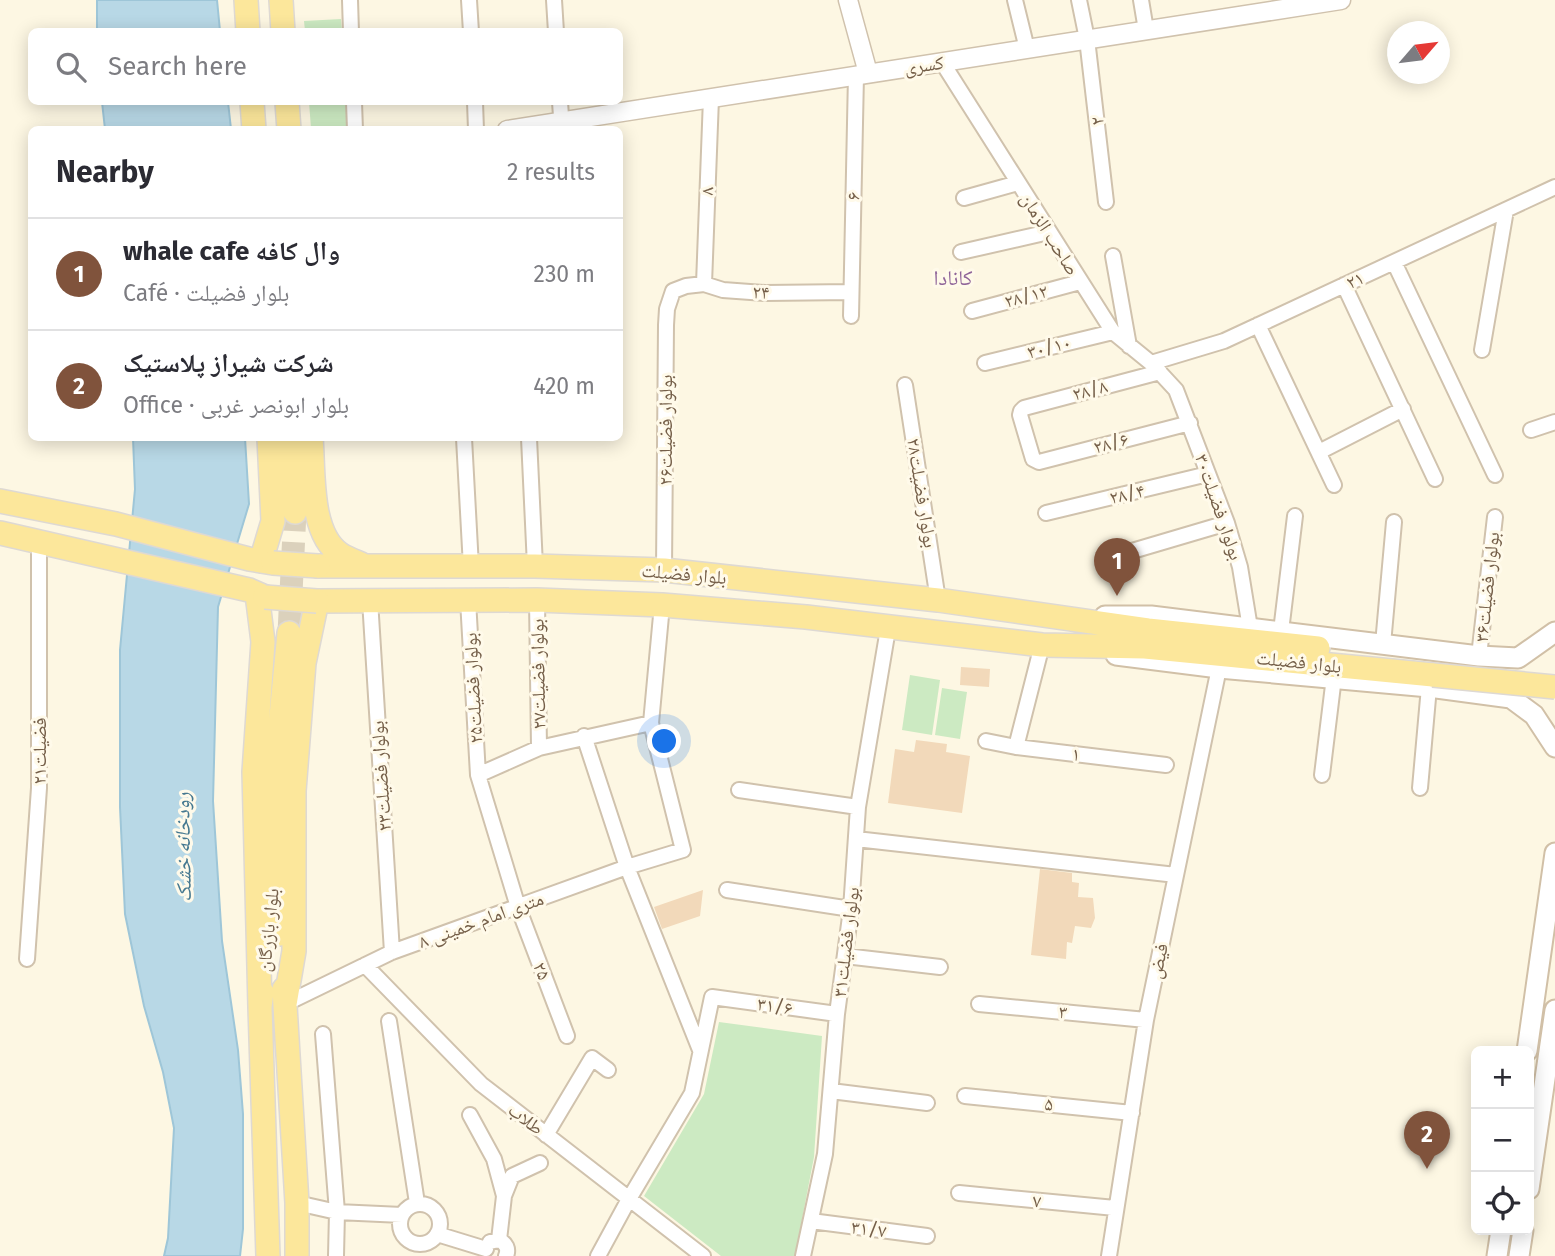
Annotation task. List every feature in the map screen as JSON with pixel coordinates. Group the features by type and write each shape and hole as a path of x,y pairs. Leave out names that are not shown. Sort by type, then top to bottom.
{"main road":[{"path":"246,0 248,28"},
{"path":"281,0 283,28"},
{"path":"252,105 254,126"},
{"path":"287,105 289,126"},
{"path":"261,561 273,522 269,441"},
{"path":"290,441 295,512"},
{"path":"312,441 318,520 329,542 339,554 367,567"},
{"name":"بلوار فضیلت","path":"0,501 116,524 261,561 318,566 535,566 664,570 939,600 1049,615 1147,639 1555,687"},
{"name":"بلوار فضیلت","path":"0,533 257,594 317,601 537,600 662,605 806,617 1219,668 1334,677 1511,698"},
{"path":"806,617 811,587"},
{"path":"257,594 263,642 254,772 260,1007"},
{"path":"285,1004 294,951 293,791 304,663 317,601"},
{"name":"بلوار فضیلت","path":"1049,615 1151,616 1479,656 1518,657"},
{"path":"1555,632 1518,657 1528,669 1528,684 1524,691 1511,698 1534,715 1555,747"},
{"path":"275,867 274,789 289,633"},
{"name":"بلوار فضیلت","path":"1042,645 1147,639 1555,673"},
{"path":"1528,1046 1555,853"},
{"name":"بلوار بازرگان","path":"268,1256 260,1007 275,867"},
{"name":"بلوار بازرگان","path":"275,867 297,1203 297,1256"},
{"path":"1533,1172 1547,1113 1555,1010"},
{"path":"1497,1256 1500,1235"},
{"path":"1519,1256 1522,1235"}],"street":[{"path":"350,0 351,28"},
{"path":"469,0 471,28"},
{"path":"554,0 556,28"},
{"path":"848,0 862,74"},
{"path":"1015,0 1027,49"},
{"name":"۲","path":"1079,0 1087,39 1107,202"},
{"path":"1141,0 1146,30"},
{"name":"کسری","path":"562,125 711,98 1146,30 1284,4 1341,0"},
{"name":"صاحب الزمان","path":"942,62 1113,332 1156,367 1176,390"},
{"name":"۶","path":"851,316 862,74"},
{"name":"۸","path":"704,284 711,98"},
{"path":"354,105 355,126"},
{"path":"475,105 476,126"},
{"path":"561,105 562,125"},
{"path":"964,198 1018,183"},
{"name":"۲۱","path":"1156,367 1224,341 1555,187"},
{"path":"1482,350 1506,210"},
{"path":"961,252 1049,232"},
{"path":"1113,256 1129,346"},
{"path":"1394,262 1495,475"},
{"name":"۲۸/۱۲","path":"972,311 1080,282"},
{"name":"۲۴","path":"673,291 704,284 723,290 765,293 851,292"},
{"path":"1344,285 1435,479"},
{"name":"بولوار فضیلت۲۶","path":"664,570 666,325 673,291"},
{"path":"1258,325 1334,485"},
{"name":"۳۰/۱۰","path":"985,363 1113,332"},
{"name":"۲۸/۸","path":"1033,459 1021,411 1024,408 1156,367"},
{"name":"بولوار فضیلت۲۸","path":"905,386 939,600"},
{"name":"بولوار فضیلت۳۰","path":"1176,390 1227,523 1240,567 1250,628"},
{"path":"1319,452 1403,409"},
{"name":"۲۸/۶","path":"1033,459 1039,462 1190,422"},
{"path":"1531,430 1555,422"},
{"path":"464,441 471,568"},
{"path":"529,441 535,566"},
{"name":"۲۸/۴","path":"1045,513 1208,474"},
{"path":"1281,631 1295,516"},
{"name":"بولوار فضیلت۳۶","path":"1479,656 1495,517"},
{"path":"1383,644 1394,522"},
{"path":"1122,554 1227,523"},
{"name":"فضیلت۲۱","path":"27,959 39,788 39,542"},
{"name":"بولوار فضیلت۲۳","path":"370,600 392,952"},
{"name":"بولوار فضیلت۲۵","path":"468,600 478,775 518,907"},
{"name":"بولوار فضیلت۲۷","path":"537,600 539,748"},
{"path":"478,775 539,748 583,736 651,723 662,605"},
{"name":"بولوار فضیلت۳۱","path":"803,1256 825,1154 837,1014 851,909 858,807 888,629"},
{"path":"1016,747 1042,645"},
{"name":"فیض","path":"1108,1256 1146,1020 1219,668"},
{"path":"1322,775 1334,677"},
{"path":"1420,788 1429,687"},
{"name":"۸ متری امام خمینی","path":"285,1004 392,952 627,867 683,850 651,723"},
{"path":"583,736 627,867 701,1052 692,1093 598,1256"},
{"name":"۱","path":"986,741 1166,765"},
{"path":"739,790 858,807"},
{"path":"856,839 1176,875"},
{"path":"727,890 851,909"},
{"name":"۲۵","path":"518,907 567,1036"},
{"path":"845,956 940,967"},
{"name":"طلاب","path":"365,965 481,1084 703,1256"},
{"name":"۳۱/۶","path":"701,1052 712,998 837,1014"},
{"name":"۳","path":"979,1004 1146,1020"},
{"path":"389,1021 417,1203"},
{"path":"323,1034 337,1212 336,1256"},
{"path":"546,1135 592,1058 608,1070"},
{"path":"831,1091 928,1104"},
{"name":"۵","path":"965,1096 1132,1113"},
{"path":"470,1115 494,1159 504,1196"},
{"path":"494,1159 512,1176"},
{"path":"491,1248 512,1176 540,1163"},
{"name":"۷","path":"959,1193 1115,1208"},
{"path":"297,1203 337,1212 402,1214"},
{"path":"417,1203 435,1210 440,1222 437,1234 418,1250 402,1234 400,1221 402,1214 417,1203"},
{"name":"۳۱/۷","path":"811,1222 928,1236"},
{"path":"437,1234 491,1248 507,1247 506,1256"}],"green space":[{"path":"341,19 342,28 305,28 304,21"},
{"path":"309,105 347,105 349,126 311,126"},
{"path":"910,675 940,680 932,735 902,730"},
{"path":"942,688 967,692 960,739 935,735"},
{"path":"719,1022 822,1036 814,1157 795,1256 721,1256 644,1196 704,1094"}],"water":[{"path":"97,0 217,0 220,28 97,28"},
{"path":"102,105 228,105 231,126 105,126"},
{"name":"رودخانه خشک","path":"133,441 245,441 249,504 218,607 213,801 222,941 238,1050 243,1114 243,1229 240,1256 164,1256 168,1238 174,1128 125,914 120,807 120,650 135,489"}],"building":[{"path":"961,667 990,669 989,687 960,685"},
{"path":"916,740 947,744 946,752 970,756 962,813 888,803 895,749 914,752"},
{"path":"1040,869 1072,873 1072,882 1079,883 1078,897 1093,898 1095,918 1091,928 1075,926 1072,943 1067,942 1066,959 1031,955"},
{"path":"703,890 700,916 662,929 654,907"}],"tunnel":[{"path":"289,633 295,512"}],"place":[{"name":"whale cafe وال کافه","path":"1117,596"},
{"name":"شرکت شیراز پلاستیک","path":"1427,1169"}],"district":[{"name":"کانادا","path":"953,278"}]}
